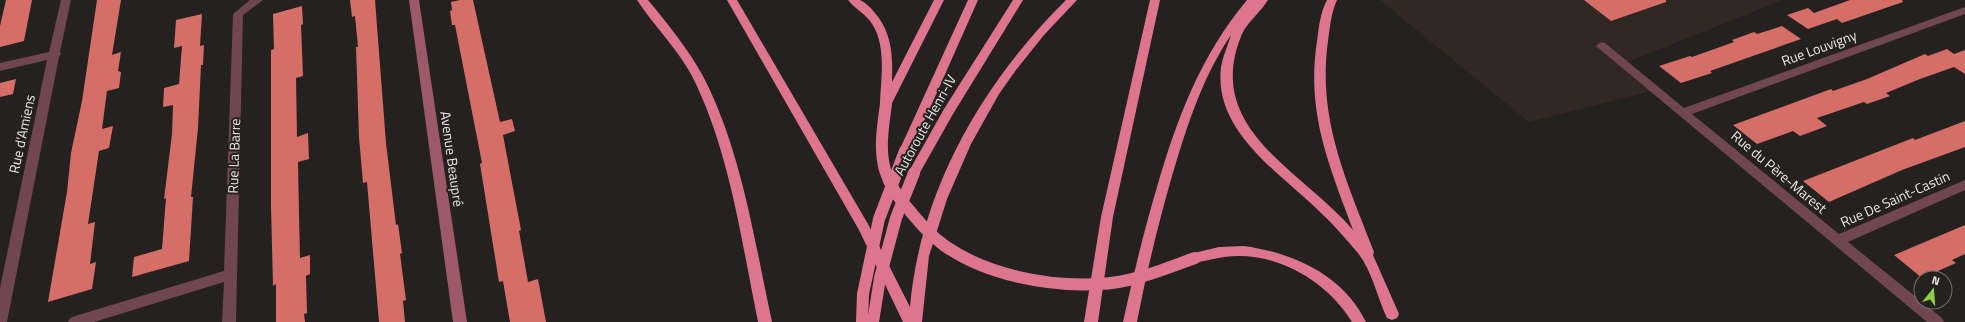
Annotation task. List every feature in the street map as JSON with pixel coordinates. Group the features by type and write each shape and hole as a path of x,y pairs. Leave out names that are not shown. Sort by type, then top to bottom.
{"highway":[{"path":"642,0 672,35 694,71 718,124 734,178 766,322"},
{"path":"732,0 864,228 910,322"},
{"path":"853,0 877,21 883,33 887,50 886,104 881,151 888,179 899,199 919,222 949,248 984,265 1028,279 1074,283 1121,282 1212,253 1243,251 1274,257 1323,279 1340,296 1359,322"},
{"path":"886,104 939,0"},
{"path":"862,322 863,294 879,220 905,151 973,0"},
{"name":"Autoroute Henri-IV","path":"872,322 880,278 896,218 914,173 948,112 1018,0"},
{"path":"915,322 923,257 939,204 976,120 998,85 1030,43 1072,0"},
{"path":"1091,322 1107,217 1155,0"},
{"path":"1130,322 1144,252 1171,158 1193,92 1226,34 1253,0"},
{"path":"1263,0 1238,33 1229,55 1226,77 1229,99 1238,122 1255,146 1344,228 1363,251 1394,318"},
{"path":"1332,0 1327,10 1319,65 1323,122 1333,159 1394,318"}],"street":[{"name":"Rue d'Amiens","path":"0,322 41,114 56,54 66,0"},
{"name":"Rue La Barre","path":"229,322 238,14 258,0"},
{"name":"Avenue Beaupré","path":"414,0 460,322"},
{"name":"Rue Louvigny","path":"1683,113 1965,10"},
{"name":"Rue du Père-Marest","path":"1601,46 1937,322"},
{"path":"0,67 56,54"},
{"name":"Rue De Saint-Castin","path":"1837,241 1965,185"},
{"path":"75,322 230,275"}],"shaded area":[{"path":"1380,0 1783,0 1623,64 1654,90 1529,122"}],"building":[{"path":"6,0 32,0 24,41 0,47 0,26"},
{"path":"97,0 121,0 112,55 121,52 118,71 121,72 119,88 107,91 102,129 113,126 109,148 99,151 88,224 95,222 90,264 96,262 92,289 48,302 67,192 71,153 82,101"},
{"path":"350,0 375,0 386,143 396,225 398,224 402,253 400,254 406,300 403,301 405,322 379,322 367,182 363,183 359,137 356,47 358,47 355,16 352,17"},
{"path":"473,0 500,122 512,119 515,131 503,135 521,230 519,231 528,282 538,279 546,322 510,322 503,281 499,282 480,164 482,163 455,25 452,25 450,11 452,10 451,2"},
{"path":"1584,0 1666,0 1666,2 1611,21"},
{"path":"1850,0 1902,0 1903,2 1842,23 1837,19 1808,29 1787,15 1808,8 1814,13"},
{"path":"302,6 303,24 301,25 303,76 296,78 297,137 308,133 309,159 298,162 300,258 310,255 310,274 306,276 307,313 304,314 305,322 276,322 276,284 273,286 271,206 271,50 274,49 273,14"},
{"path":"202,14 200,46 204,45 203,65 201,65 198,128 191,197 193,197 189,261 132,277 134,257 162,249 166,198 164,199 172,134 173,105 163,107 164,88 179,84 182,46 174,48 176,20"},
{"path":"1782,26 1801,39 1710,71 1712,73 1681,83 1659,66 1690,56 1692,57 1734,42 1732,40 1754,32 1757,34"},
{"path":"1947,49 1954,54 1965,50 1965,74 1954,67 1920,79 1886,93 1890,96 1867,104 1864,102 1817,118 1827,126 1800,136 1793,131 1757,144 1733,125 1831,89 1833,91 1867,79 1925,54 1928,56"},
{"path":"16,79 13,94 0,97 0,83"},
{"path":"1965,121 1965,147 1902,170 1829,202 1803,181 1913,138 1915,140"},
{"path":"1965,225 1965,254 1952,260 1956,263 1940,270 1913,271 1894,255"}]}
